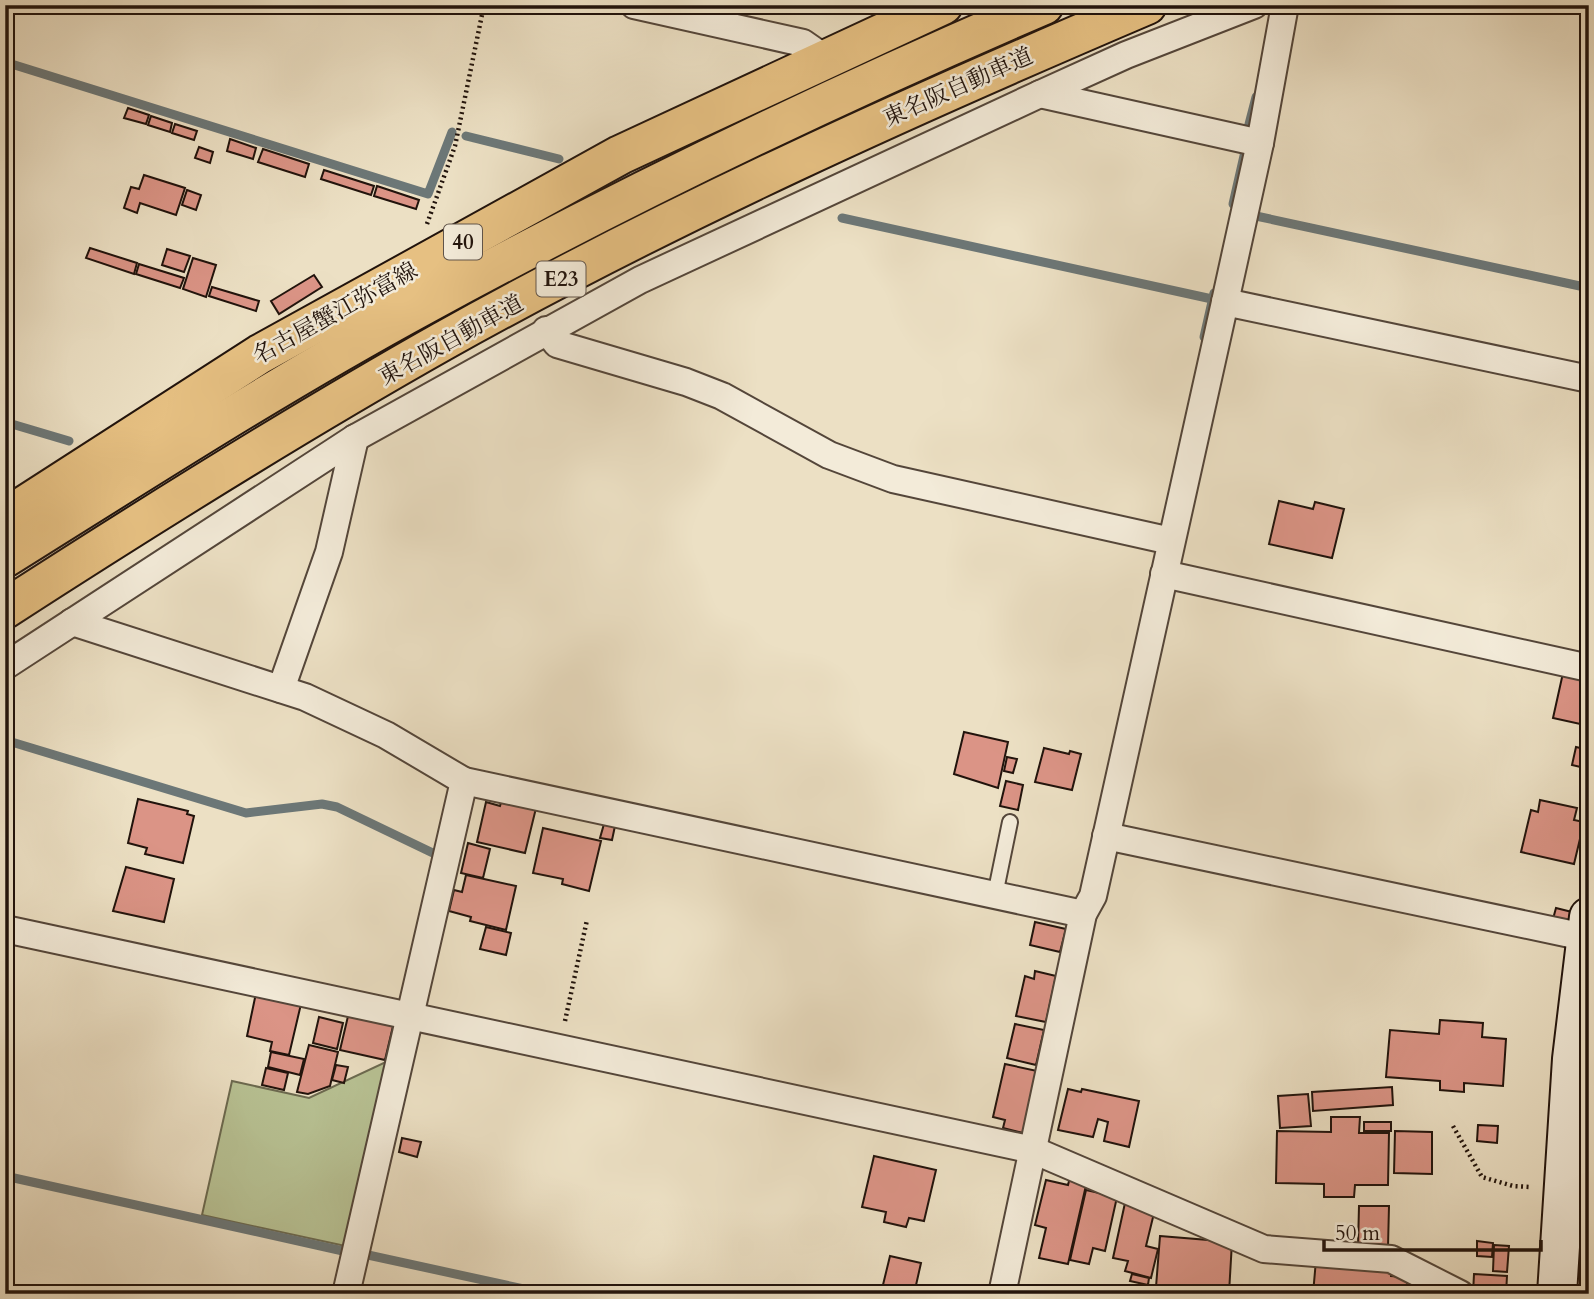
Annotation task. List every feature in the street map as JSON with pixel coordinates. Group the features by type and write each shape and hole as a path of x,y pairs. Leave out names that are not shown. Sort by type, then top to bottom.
{"main road":[{"name":"名古屋蟹江弥富線","path":"5,518 260,354 620,155 943,5"},
{"name":"東名阪自動車道","path":"5,558 154,464 424,305 669,177 911,62 1044,5"},
{"name":"東名阪自動車道","path":"5,609 177,498 444,341 688,213 902,110 1147,5"}],"street":[{"path":"634,5 803,43 825,58"},
{"path":"5,666 355,438 545,330 640,280 1040,94 1126,55 1254,5"},
{"path":"1002,1294 1083,914 1093,896 1260,143 1285,5"},
{"path":"1040,94 1260,143"},
{"path":"1225,302 1589,379"},
{"path":"545,330 557,344 686,382 722,396 830,456 893,480 1171,541"},
{"path":"281,689 330,552 355,438"},
{"path":"1164,575 1589,668"},
{"path":"72,622 305,697 386,735 464,781 1083,914"},
{"path":"346,1294 464,781"},
{"path":"1106,836 1588,931 1572,1059 1558,1294"},
{"path":"5,929 1033,1150 1264,1249 1391,1259 1460,1294"}],"lane":[{"path":"995,895 1010,822"}],"path":[{"path":"418,267 422,237 455,146 484,5"},
{"path":"559,1048 587,920"},
{"path":"1453,1126 1482,1177 1513,1186 1564,1188"}],"green space":[{"path":"388,1061 350,1247 202,1215 232,1081 309,1098"}],"building":[{"path":"128,108 149,115 146,124 124,118"},
{"path":"151,116 172,123 170,132 148,125"},
{"path":"175,124 197,131 194,140 172,133"},
{"path":"230,139 256,148 253,159 227,151"},
{"path":"199,147 213,152 210,163 195,158"},
{"path":"263,149 309,164 305,177 258,162"},
{"path":"324,170 374,186 371,195 321,179"},
{"path":"144,175 185,188 176,215 140,203 137,213 124,208 131,187 139,189"},
{"path":"377,186 419,200 416,209 374,196"},
{"path":"187,190 201,195 196,210 182,205"},
{"path":"90,248 137,263 134,274 86,258"},
{"path":"167,249 190,256 184,272 162,265"},
{"path":"193,258 216,265 206,297 183,289"},
{"path":"139,264 184,278 180,288 136,274"},
{"path":"314,275 322,287 279,314 271,301"},
{"path":"212,287 259,301 256,311 209,296"},
{"path":"1279,501 1313,509 1315,502 1344,509 1332,558 1269,544"},
{"path":"1563,673 1589,679 1589,731 1584,730 1585,725 1553,718"},
{"path":"964,732 1008,742 998,788 954,774"},
{"path":"1576,747 1589,750 1589,769 1572,765"},
{"path":"1044,748 1081,754 1072,790 1035,782"},
{"path":"1007,757 1017,759 1013,773 1004,771"},
{"path":"1006,781 1023,785 1018,810 1000,806"},
{"path":"503,796 537,804 525,853 477,842 486,802 500,806"},
{"path":"138,799 188,811 187,814 194,816 183,863 145,854 147,848 128,843"},
{"path":"1540,800 1577,808 1574,820 1584,822 1574,864 1521,852 1531,810 1538,812"},
{"path":"604,824 615,826 612,840 600,838"},
{"path":"543,828 601,841 589,891 562,884 563,879 533,873"},
{"path":"468,843 490,849 483,878 461,873"},
{"path":"126,867 174,879 164,922 113,911"},
{"path":"466,875 516,886 506,930 470,921 471,917 449,911 454,890 462,892"},
{"path":"1556,908 1572,912 1570,922 1553,919"},
{"path":"1035,922 1066,929 1060,952 1030,945"},
{"path":"486,927 511,933 506,955 480,949"},
{"path":"1035,971 1056,976 1046,1022 1016,1016 1025,976 1034,979"},
{"path":"256,993 301,1004 289,1055 270,1051 272,1042 247,1036"},
{"path":"349,1012 394,1022 385,1060 340,1050"},
{"path":"319,1017 343,1023 337,1049 313,1043"},
{"path":"1440,1020 1483,1023 1482,1037 1506,1039 1503,1086 1464,1083 1464,1092 1440,1090 1440,1081 1386,1077 1390,1030 1439,1034"},
{"path":"1015,1024 1044,1030 1036,1065 1007,1058"},
{"path":"309,1045 338,1052 330,1086 308,1094 297,1092"},
{"path":"271,1052 304,1059 300,1075 268,1067"},
{"path":"1005,1064 1037,1071 1023,1133 1003,1128 1005,1120 993,1117"},
{"path":"336,1065 348,1067 344,1083 332,1080"},
{"path":"266,1068 288,1073 284,1090 262,1085"},
{"path":"1392,1087 1393,1105 1313,1111 1312,1092"},
{"path":"1068,1089 1081,1092 1082,1089 1139,1101 1129,1147 1104,1141 1108,1122 1098,1119 1093,1137 1058,1130"},
{"path":"1308,1094 1311,1126 1280,1128 1278,1096"},
{"path":"1331,1117 1360,1117 1359,1133 1389,1133 1388,1185 1355,1185 1354,1197 1324,1197 1324,1184 1276,1183 1277,1131 1331,1132"},
{"path":"1364,1122 1391,1122 1391,1131 1364,1131"},
{"path":"1478,1125 1498,1126 1497,1143 1477,1141"},
{"path":"1395,1131 1432,1132 1432,1174 1394,1173"},
{"path":"402,1138 421,1142 417,1157 399,1152"},
{"path":"874,1156 936,1170 924,1221 909,1218 906,1227 884,1222 886,1212 862,1207"},
{"path":"1070,1177 1087,1181 1068,1264 1039,1258 1046,1228 1035,1225 1046,1180 1068,1185"},
{"path":"1086,1190 1117,1197 1105,1251 1093,1248 1089,1264 1070,1260"},
{"path":"1125,1203 1155,1209 1146,1246 1158,1249 1151,1278 1125,1271 1128,1261 1113,1258"},
{"path":"1359,1206 1389,1206 1388,1247 1358,1247"},
{"path":"1160,1236 1232,1242 1229,1293 1156,1287"},
{"path":"1477,1241 1493,1243 1492,1257 1477,1256"},
{"path":"1494,1245 1509,1246 1507,1272 1493,1271"},
{"path":"890,1256 921,1263 914,1294 882,1289"},
{"path":"1316,1260 1391,1267 1391,1276 1408,1277 1406,1294 1313,1294"},
{"path":"1132,1274 1149,1278 1148,1285 1130,1281"},
{"path":"1474,1274 1507,1276 1506,1294 1473,1294"}],"waterway":[{"path":"5,62 428,194 452,132"},
{"path":"1248,128 1256,97"},
{"path":"466,136 559,159"},
{"path":"1233,204 1246,147"},
{"path":"1256,216 1589,288"},
{"path":"842,218 1212,299"},
{"path":"1204,337 1214,293"},
{"path":"5,422 69,441"},
{"path":"5,740 246,813 322,804 337,807 437,855"},
{"path":"5,1176 343,1251"},
{"path":"368,1255 547,1294"}]}
